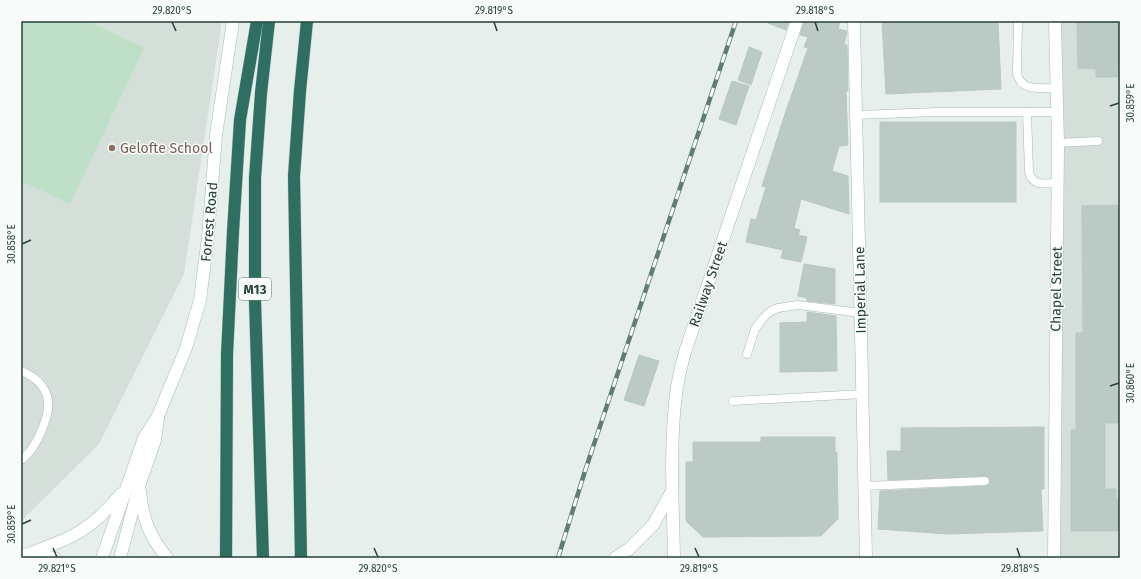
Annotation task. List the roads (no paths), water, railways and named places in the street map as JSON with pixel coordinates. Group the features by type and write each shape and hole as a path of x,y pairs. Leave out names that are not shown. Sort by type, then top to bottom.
{"highway":[{"path":"226,558 228,355 233,232 240,120 257,21"},
{"name":"M13","path":"263,558 255,301 255,178 261,93 269,21"},
{"path":"301,558 294,176 307,21"}],"street":[{"name":"Forrest Road","path":"102,558 144,438 158,416 186,348 200,300 208,237 216,135 233,21"},
{"name":"Railway Street","path":"674,558 672,491 674,424 676,394 685,352 797,21"},
{"name":"Imperial Lane","path":"854,21 866,558"},
{"name":"Chapel Street","path":"1054,558 1058,142 1055,21"},
{"name":"Forrest Road","path":"120,558 139,486 154,440 158,416"},
{"path":"24,555 74,535 94,522 112,505 126,486"},
{"path":"139,486 147,526 157,545 167,558"},
{"path":"615,558 629,550 653,525 672,491"},
{"path":"24,555 55,558"}],"lane":[{"path":"1018,21 1017,74 1019,79 1023,85 1027,87 1056,88"},
{"path":"856,115 938,112 1057,112"},
{"path":"1027,112 1030,177 1037,183 1057,183"},
{"path":"1058,142 1098,141"},
{"path":"746,354 755,329 764,317 778,308 798,305 861,313"},
{"path":"21,371 39,382 46,390 48,399 48,410 40,436 33,448 21,460"},
{"path":"733,401 862,394"},
{"path":"864,486 985,481"}],"railway":[{"path":"558,558 585,471 736,21"}],"place":[{"name":"Gelofte School","path":"112,148"}]}
